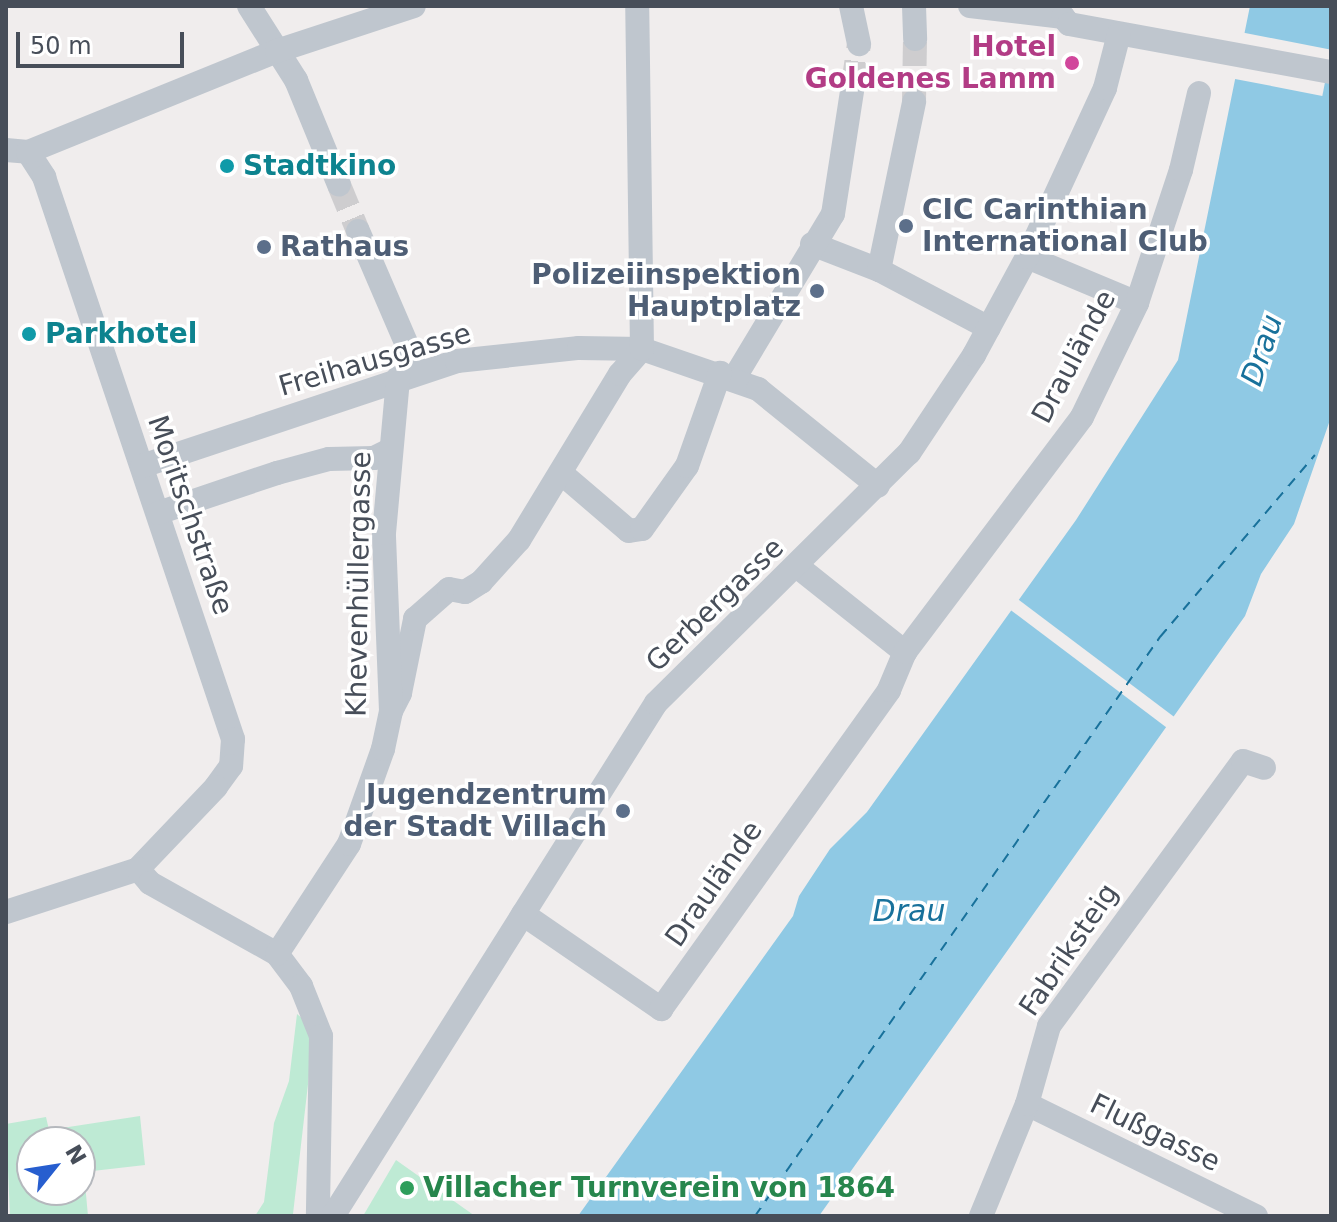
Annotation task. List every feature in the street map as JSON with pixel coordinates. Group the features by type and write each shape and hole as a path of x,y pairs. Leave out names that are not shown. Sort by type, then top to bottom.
{"street":[{"path":"249,6 296,80 339,185"},
{"path":"22,153 277,51 411,6"},
{"path":"391,711 400,693 415,619 449,589 465,592 481,582 519,540 620,374 642,349 637,6"},
{"path":"851,6 859,44"},
{"path":"914,6 915,39"},
{"path":"970,6 1063,12 1069,24 1331,72"},
{"name":"Gerbergasse","path":"333,1216 656,703 798,567 909,453 989,328 1027,257 1105,88 1119,34"},
{"path":"561,473 629,531 642,529 687,466 728,375 833,214 853,85"},
{"name":"Draulände","path":"523,914 661,1009 889,690 905,652 994,541 1082,417 1137,303 1181,170 1199,93"},
{"path":"879,270 914,102"},
{"name":"Moritschstraße","path":"22,153 142,466 233,739 231,766 216,787 138,869"},
{"path":"358,231 405,369"},
{"path":"812,244 879,270 989,328"},
{"path":"1027,257 1137,303"},
{"name":"Freihausgasse","path":"142,466 405,369 579,348 642,349 728,375 758,389 878,486"},
{"name":"Khevenhüllergasse","path":"277,954 349,844 391,711 384,533 390,450 405,369"},
{"path":"158,513 277,473 329,459 374,458 390,450"},
{"path":"798,567 905,652"},
{"name":"Fabriksteig","path":"981,1216 1027,1104 1049,1026 1243,761 1264,768"},
{"path":"6,912 138,869 150,883 277,954 301,986 321,1036 318,1216"},
{"name":"Flußgasse","path":"1027,1104 1256,1216"}],"green space":[{"path":"297,1014 308,1023 313,1041 293,1214 255,1216 264,1202 274,1123 289,1081"},
{"path":"140,1116 145,1165 96,1171 96,1126 75,1126"},
{"path":"46,1117 48,1126 16,1126 16,1206 87,1206 88,1216 10,1216 6,1124"},
{"name":"Villacher Turnverein von 1864","path":"396,1160 475,1216 363,1216"}],"water":[{"name":"Drau","path":"1250,6 1331,6 1331,417 1294,524 1261,574 1245,616 819,1216 578,1216 793,916 799,896 830,849 867,812 1076,520 1178,360"}],"pier":[{"path":"1240,32 1331,50 1322,96 1231,78"},
{"path":"1015,597 1176,719 1169,729 1007,607"}],"ferry route":[{"path":"755,1216 1160,637 1315,455"}],"tunnel":[{"path":"914,102 915,39"},
{"path":"853,85 859,44"},
{"path":"339,185 358,231"}],"place":[{"name":"Hotel Goldenes Lamm","path":"1072,63"},
{"name":"Stadtkino","path":"227,166"},
{"name":"CIC Carinthian International Club","path":"906,226"},
{"name":"Rathaus","path":"264,247"},
{"name":"Polizeiinspektion Hauptplatz","path":"817,291"},
{"name":"Parkhotel","path":"29,334"},
{"name":"Jugendzentrum der Stadt Villach","path":"623,811"},
{"name":"Villacher Turnverein von 1864","path":"407,1188"}]}
